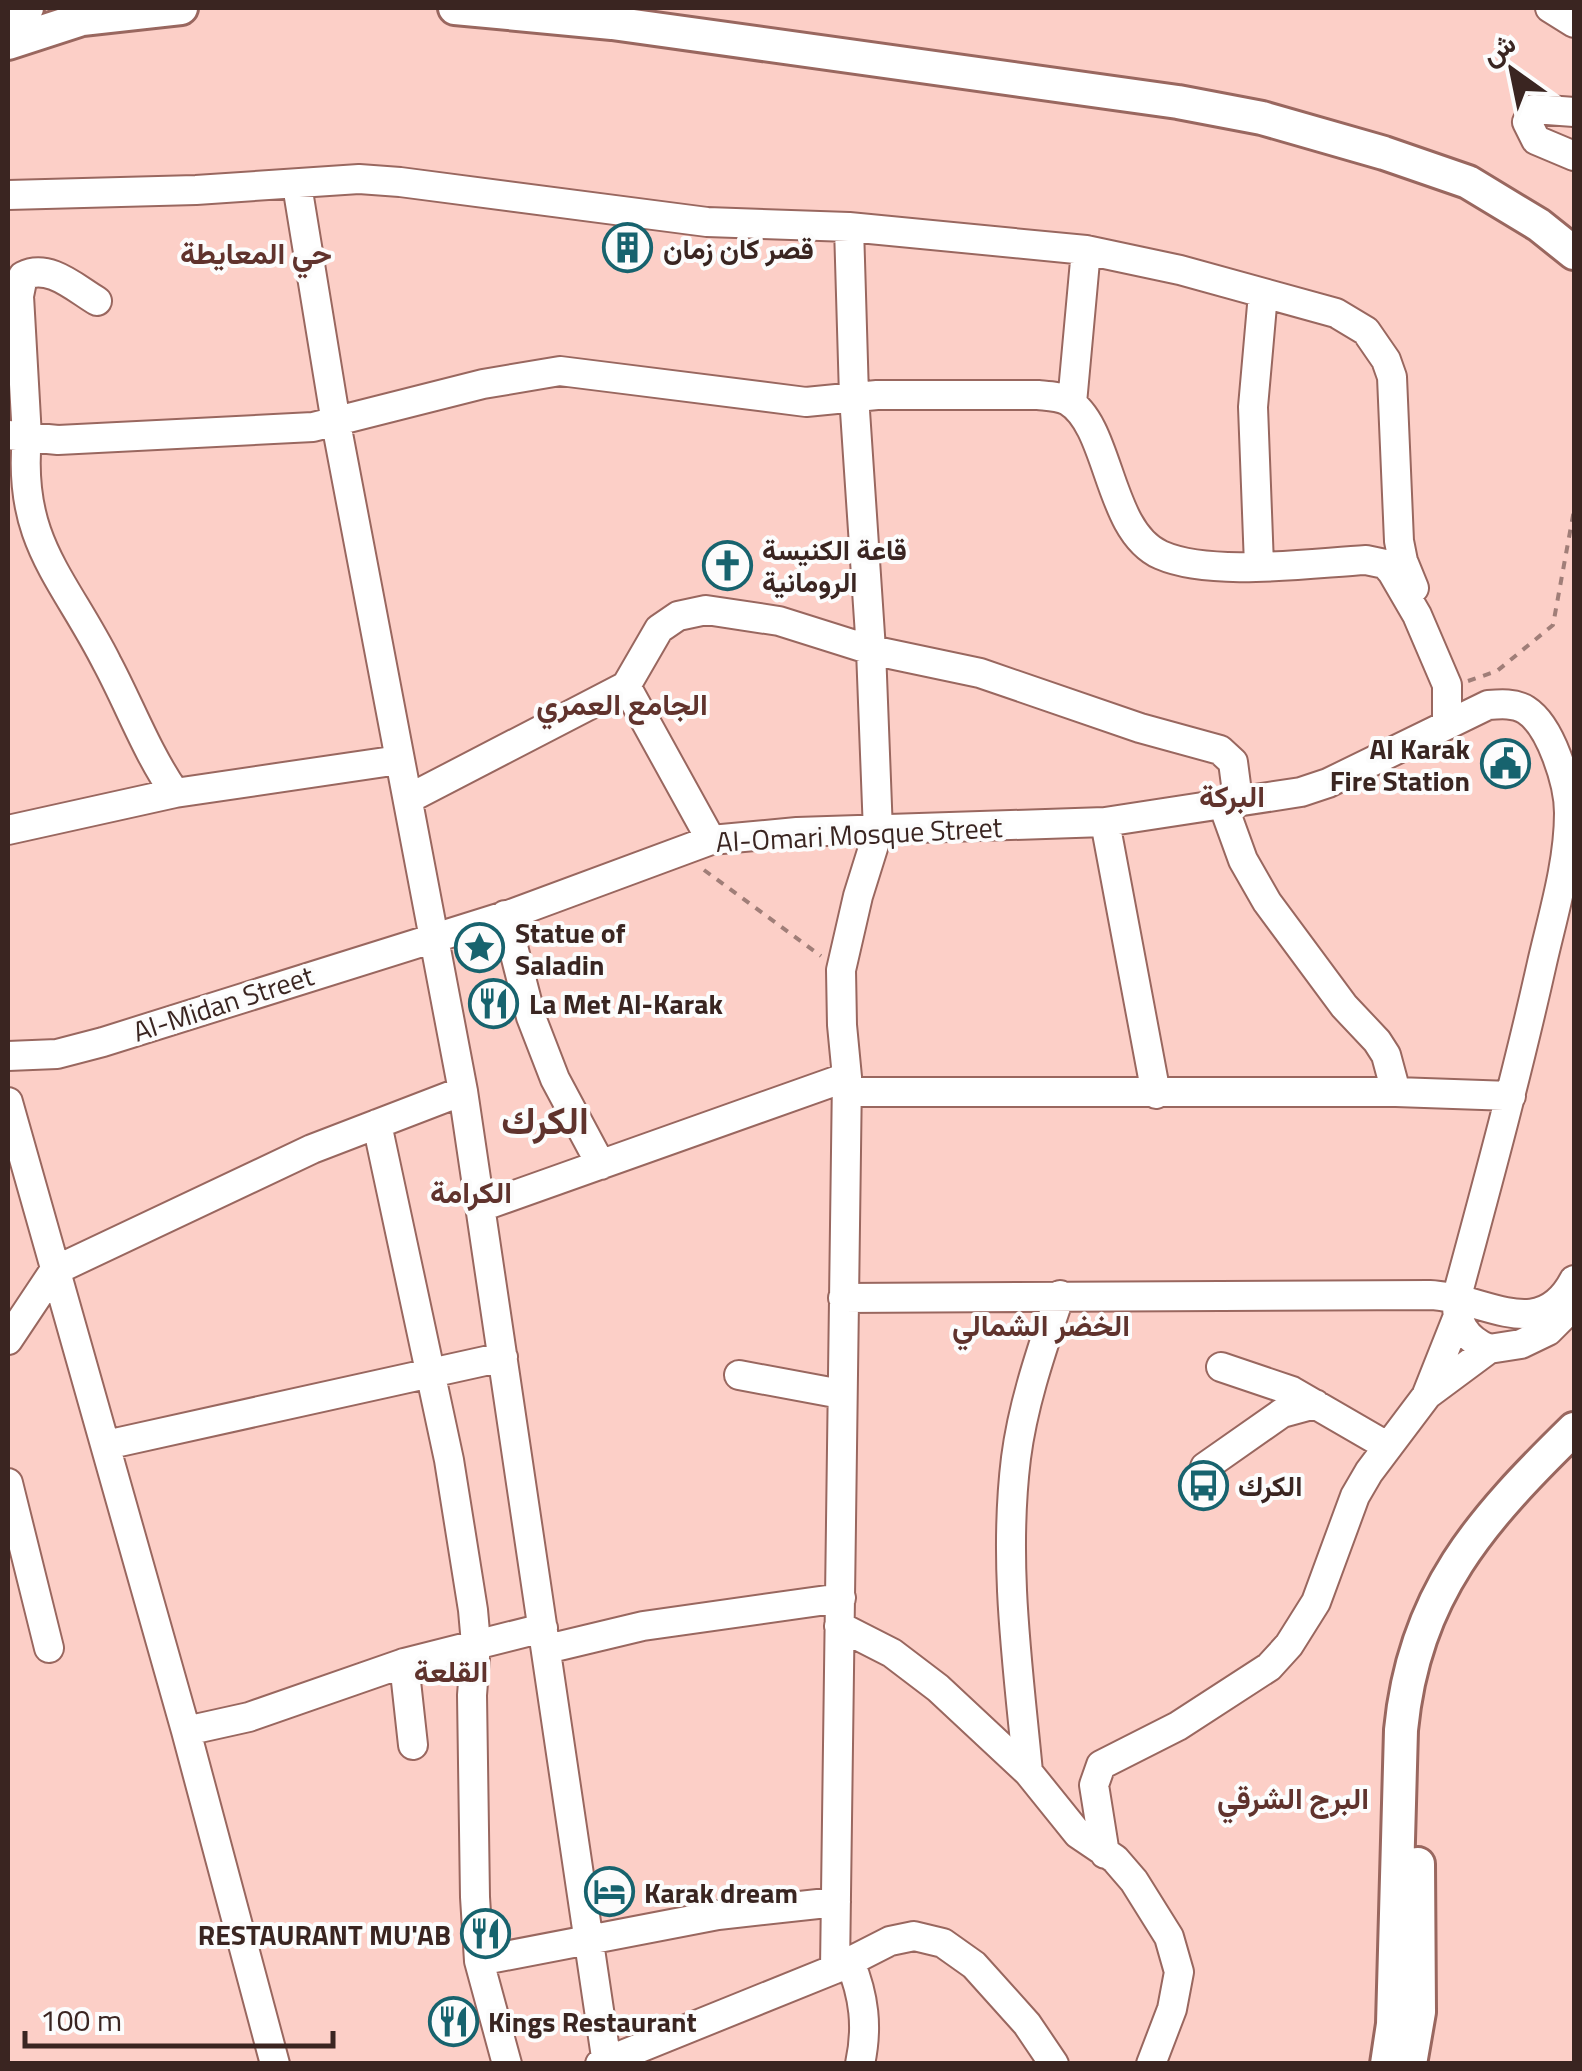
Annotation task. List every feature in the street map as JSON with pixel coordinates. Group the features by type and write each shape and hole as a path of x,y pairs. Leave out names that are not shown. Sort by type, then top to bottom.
{"main road":[{"path":"10,36 27,8"},
{"path":"10,36 82,19 181,8"},
{"path":"456,8 612,24 1178,102 1262,118 1468,182 1539,225 1574,253"},
{"path":"1387,2064 1393,2024 1401,1730 1405,1686 1419,1636 1440,1589 1474,1537 1519,1483 1574,1429"},
{"path":"1410,2064 1418,2012 1416,1775 1422,1715 1434,1657 1448,1613 1480,1556 1574,1454"}],"street":[{"path":"1550,8 1574,23"},
{"path":"1574,112 1534,109 1527,122 1536,140 1574,156"},
{"path":"8,195 359,179 400,182 706,222 848,227 1086,250 1180,270 1336,312 1366,331 1386,360 1392,377 1394,562 1399,583 1439,662 1448,692 1446,725"},
{"path":"297,184 336,424 463,1091 604,2063 842,1966 898,1938 914,1936 943,1943 974,1965 1027,2024 1054,2064"},
{"path":"848,227 878,832 858,896 842,970 847,1085 836,1902 842,1966 864,2001 860,2064"},
{"path":"1086,250 1072,403 1094,439 1124,516 1147,547 1176,560 1204,564 1394,562"},
{"path":"98,301 51,274 38,271 22,276 17,436 27,504 38,541 175,792"},
{"path":"1260,565 1253,407 1263,294"},
{"path":"17,436 58,440 268,431 336,424 482,384 560,372 806,402 854,396 1038,395 1072,403"},
{"path":"1394,562 1459,677 1488,704 1514,706 1527,711 1537,722 1559,762 1569,809 1557,896 1511,1096 1457,1306 1427,1395"},
{"path":"408,800 626,686 659,629 689,612 706,610 779,621 871,650 980,674 1140,728 1220,750 1233,762 1230,801 1243,860 1300,950 1377,1041 1386,1055 1396,1092"},
{"path":"626,686 711,840"},
{"name":"AI-Omari Mosque Street","path":"434,935 505,915 711,840 797,832 1105,822 1290,794 1314,788 1488,704"},
{"path":"8,830 175,792 400,760"},
{"path":"1105,822 1156,1094"},
{"path":"505,915 549,1064 602,1165"},
{"name":"AI-Midan Street","path":"8,1056 57,1054 103,1042 434,935"},
{"path":"481,1207 847,1085 1156,1094 1396,1092 1511,1096"},
{"path":"8,1340 54,1271 312,1149 463,1091"},
{"path":"8,1102 186,1730 275,2064"},
{"path":"377,1124 431,1375 466,1566 476,1644 472,1695 479,1961 507,2064"},
{"path":"1105,1854 1094,1785 1097,1771 1113,1758 1178,1726 1269,1667 1290,1645 1325,1583 1356,1496 1387,1446 1427,1395 1489,1349 1521,1344 1574,1280"},
{"path":"843,1298 1060,1296 1457,1306 1510,1313 1536,1326 1562,1321 1574,1305"},
{"path":"1028,1772 1009,1559 1016,1458 1026,1408 1060,1296"},
{"path":"1457,1306 1466,1334 1489,1349"},
{"path":"106,1446 502,1357"},
{"path":"1221,1367 1277,1384 1387,1446"},
{"path":"739,1376 841,1394"},
{"path":"1205,1467 1282,1413 1303,1404 1315,1404"},
{"path":"8,1484 49,1648"},
{"path":"186,1730 249,1717 404,1663 476,1644 643,1626 840,1612 907,1664 1028,1772 1078,1834 1134,1881 1170,1937 1176,1956 1177,1991 1151,2064"},
{"path":"404,1663 414,1744"},
{"path":"479,1961 718,1915 836,1902"}],"path":[{"path":"678,851 842,970"}],"place":[{"name":"قصر كان زمان","path":"628,248"},
{"name":"قاعة الكنيسة الرومانية","path":"727,565"},
{"name":"Al Karak Fire Station","path":"1505,764"},
{"name":"Statue of Saladin","path":"480,948"},
{"name":"La Met Al-Karak","path":"494,1003"},
{"name":"الكرك","path":"1203,1485"},
{"name":"Karak dream","path":"609,1892"},
{"name":"RESTAURANT MU'AB","path":"486,1934"},
{"name":"Kings Restaurant","path":"453,2021"}],"district":[{"name":"حي المعايطة","path":"256,253"},
{"name":"الجامع العمري","path":"622,704"},
{"name":"البركة","path":"1232,796"},
{"name":"الكرك","path":"545,1120"},
{"name":"الكرامة","path":"471,1192"},
{"name":"الخضر الشمالي","path":"1041,1325"},
{"name":"القلعة","path":"451,1671"},
{"name":"البرج الشرقي","path":"1293,1798"}]}
